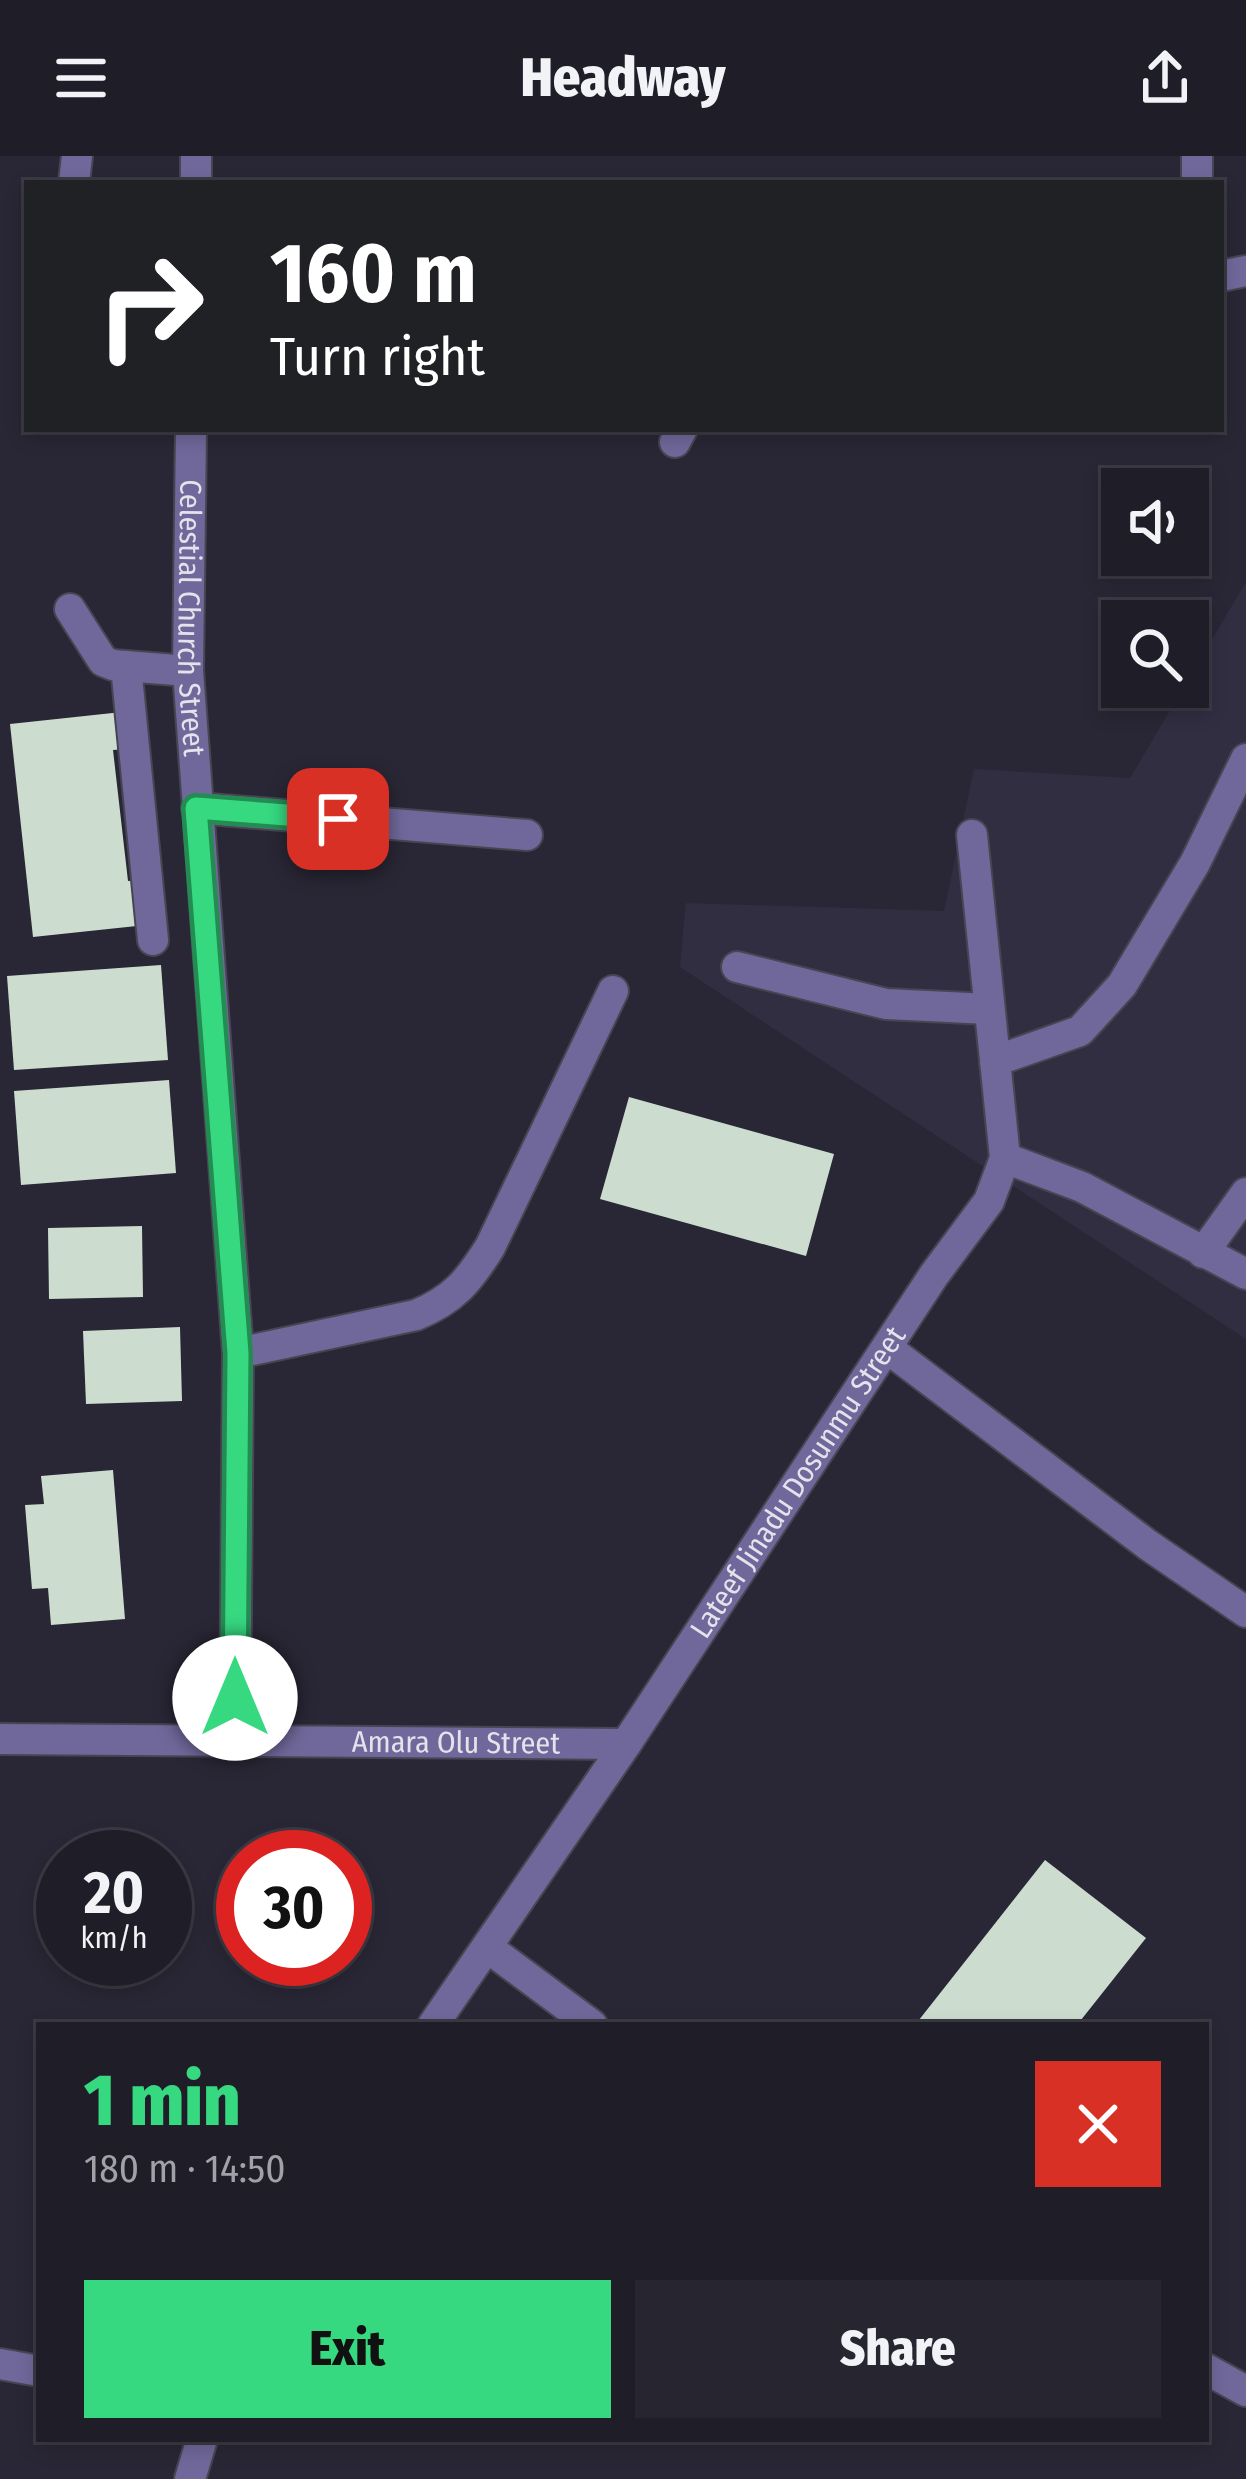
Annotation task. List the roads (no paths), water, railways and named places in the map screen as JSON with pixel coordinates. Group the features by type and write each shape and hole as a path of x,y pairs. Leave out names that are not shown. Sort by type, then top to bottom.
{"street":[{"name":"Celestial Church Street","path":"191,432 188,671 238,1353 235,1741"},
{"path":"70,609 103,661 188,671"},
{"path":"126,666 153,940"},
{"path":"994,1061 1080,1031 1122,985 1195,863 1246,759"},
{"path":"196,808 527,835"},
{"path":"972,835 1005,1158 1082,1187 1246,1274"},
{"path":"736,967 886,1004 989,1009"},
{"path":"238,1353 416,1315 443,1304 465,1286 490,1247 613,991"},
{"name":"Lateef Jinadu Dosunmu Street","path":"435,2022 988,1201 1005,1158"},
{"path":"1203,1253 1246,1193"},
{"path":"887,1348 1148,1545 1246,1612"},
{"name":"Amara Olu Street","path":"1,1741 626,1744"},
{"path":"487,1947 588,2022"},
{"path":"0,2364 36,2370"},
{"path":"1209,2370 1246,2391"},
{"path":"190,2479 201,2442"}]}
